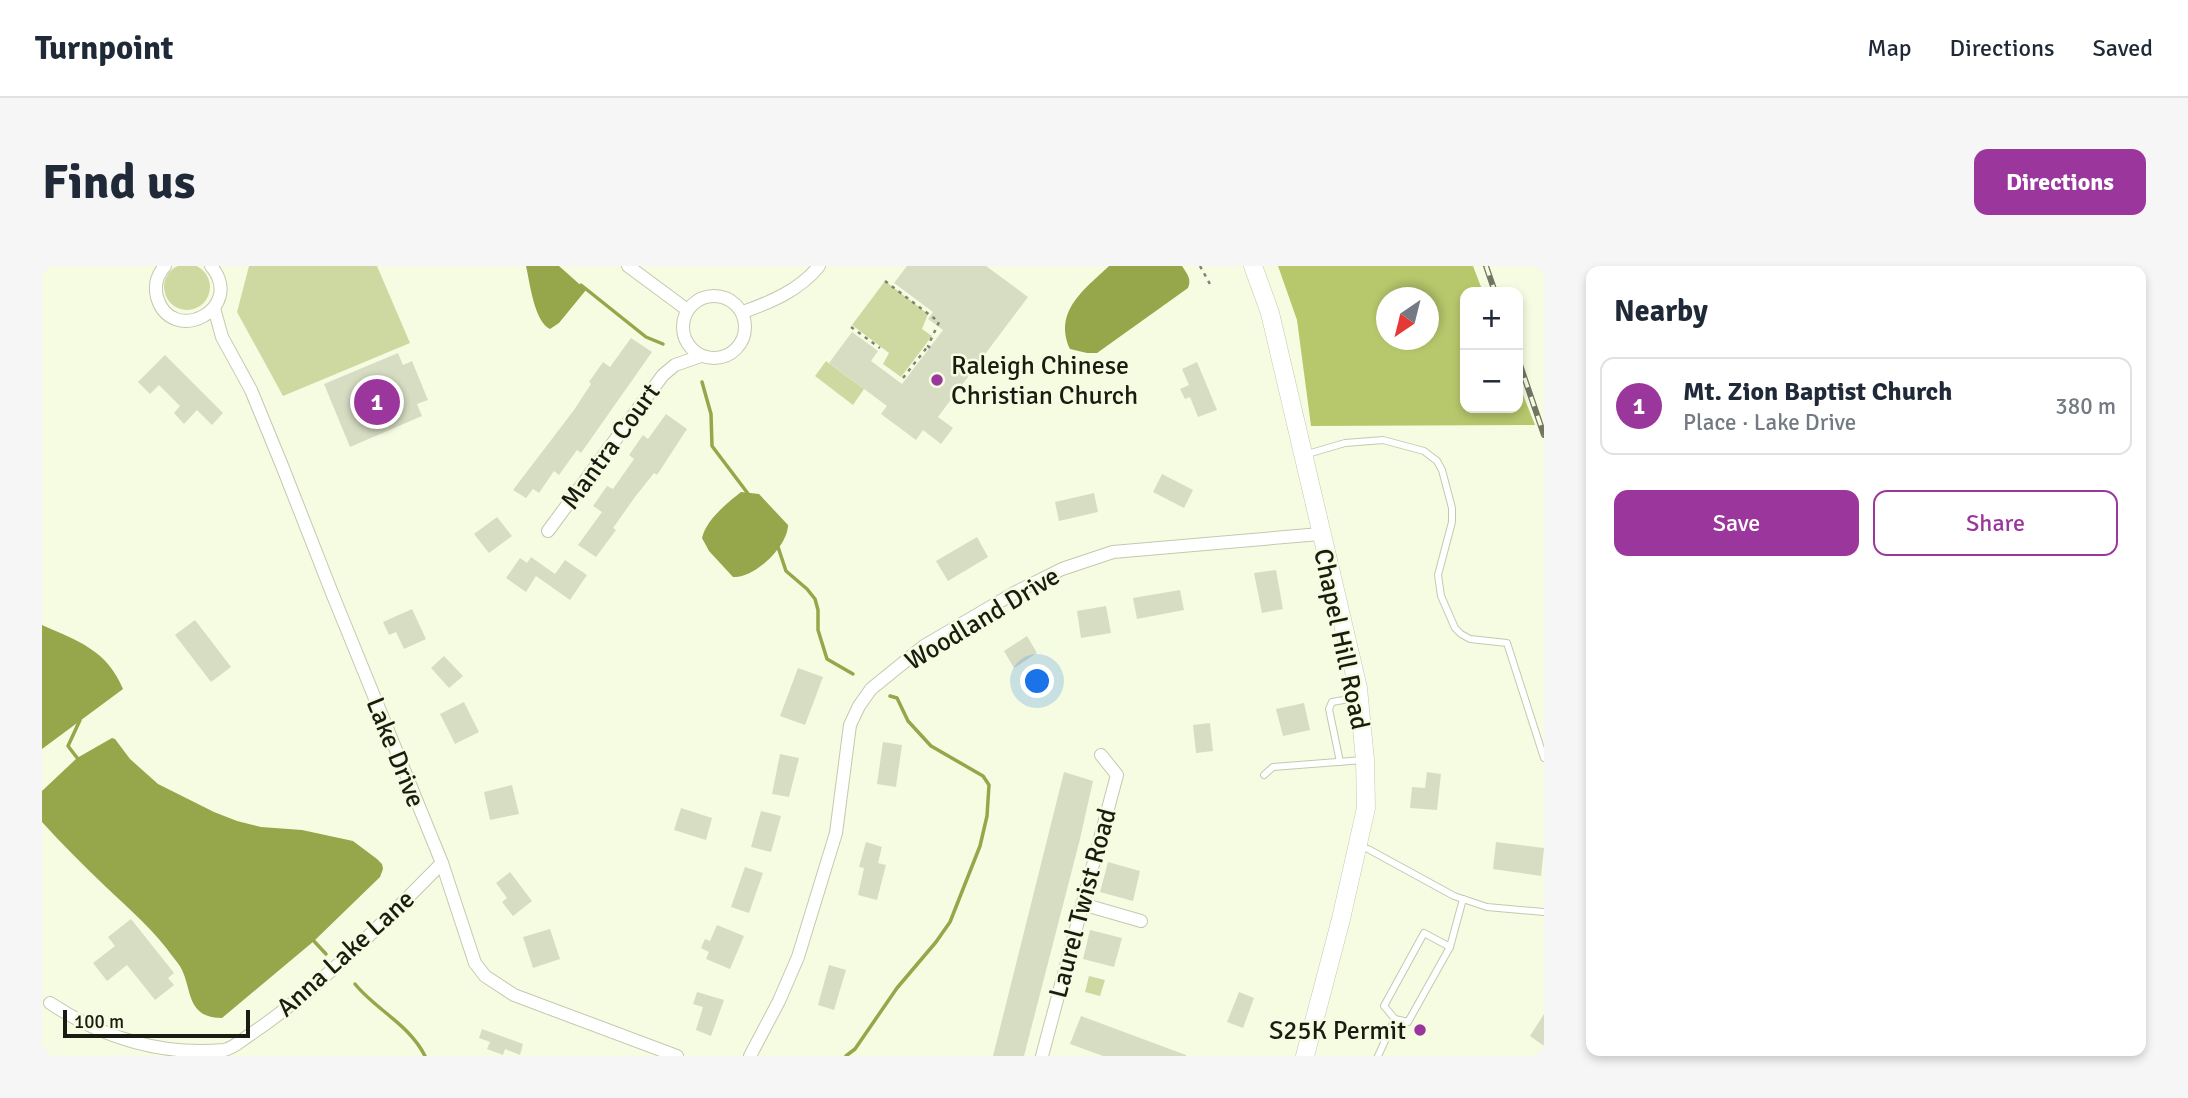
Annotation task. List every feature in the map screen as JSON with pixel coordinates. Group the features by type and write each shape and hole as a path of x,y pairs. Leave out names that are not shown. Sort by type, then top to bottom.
{"main road":[{"name":"Chapel Hill Road","path":"1253,266 1270,313 1359,698 1365,760 1366,808 1341,919 1305,1056"}],"street":[{"name":"Lake Drive","path":"211,266 221,272 219,299 214,308 222,337 260,410 442,863 475,963 485,976 514,995 677,1056"},
{"path":"628,266 687,309"},
{"path":"743,312 791,290 819,266"},
{"name":"Lake Drive","path":"161,268 156,282 156,293 166,312 185,321 196,320 222,337"},
{"path":"717,296 733,302 743,312 746,325 744,338 737,349 722,357 711,359 701,356 686,341 682,324 687,309 698,299 717,296"},
{"path":"196,320 214,308"},
{"name":"Mantra Court","path":"548,531 656,384 675,365 686,341"},
{"name":"Mantra Court","path":"675,365 701,356"},
{"name":"Woodland Drive","path":"750,1056 798,957 836,833 850,726 871,689 924,646 1016,592 1062,569 1113,552 1320,534"},
{"name":"Laurel Twist Road","path":"1046,1055 1082,904 1117,775 1101,755"},
{"name":"Anna Lake Lane","path":"50,1003 77,1021 133,1046 178,1054 228,1050 268,1023 323,977 442,863"},
{"path":"1082,904 1141,921"}],"lane":[{"path":"1302,455 1345,443 1383,440 1423,451 1437,461 1452,508 1452,522 1438,575 1441,596 1455,628 1461,634 1470,639 1507,643 1544,758"},
{"path":"1340,762 1329,709 1332,702 1359,698"},
{"path":"1264,775 1273,767 1365,760"},
{"path":"1357,846 1368,849 1463,899 1487,907 1544,912"},
{"path":"1450,947 1424,933 1384,1006 1395,1018 1408,1022 1450,947 1463,899"},
{"path":"1378,1056 1395,1018"}],"path":[{"path":"1200,266 1212,286"},
{"path":"884,281 941,320 929,347 902,378"},
{"path":"851,327 880,348"}],"shaded area":[{"path":"187,264 203,271 210,287 203,303 187,310 171,303 164,287 171,271"},
{"path":"249,266 377,266 410,343 283,396 237,312"},
{"path":"526,266 559,266 586,290 559,323 550,329 536,310"},
{"path":"1109,266 1182,266 1189,285 1097,353 1070,349 1066,335 1069,312 1082,292"},
{"path":"1278,266 1473,266 1481,287 1460,287 1460,413 1523,413 1523,395 1535,425 1311,426 1297,320"},
{"path":"885,281 928,314 922,329 932,336 901,377 883,364 889,353 852,325"},
{"path":"826,361 864,389 853,405 815,376"},
{"path":"741,492 759,494 788,525 782,542 768,560 750,573 733,577 709,551 702,538 712,518"},
{"path":"42,625 90,648 109,665 123,689 42,749"},
{"path":"112,738 130,759 158,784 237,821 261,827 302,830 353,841 382,864 380,877 314,941 222,1018 202,1013 193,1002 180,966 158,938 42,822 42,791 77,758"},
{"path":"1089,976 1105,980 1100,996 1085,992"}],"building":[{"path":"907,266 986,266 1028,297 938,417 953,428 941,444 923,430 916,440 881,414 887,406 829,363 852,332 878,351 871,361 902,384 943,330 928,319 933,312 894,283"},
{"path":"631,338 652,352 581,453 577,450 559,475 554,471 539,493 533,489 526,498 513,490 574,410 603,362 610,367"},
{"path":"398,353 403,365 412,361 428,400 417,404 422,416 350,447 324,384"},
{"path":"165,355 223,413 212,425 197,410 184,424 174,413 180,406 159,385 150,394 138,382"},
{"path":"1197,362 1217,410 1198,417 1190,397 1185,399 1180,389 1189,385 1182,369"},
{"path":"666,414 687,429 657,475 654,473 635,497 596,557 578,545 602,512 593,506 607,486 613,489 634,459 629,455 643,435 648,439"},
{"path":"1162,474 1193,490 1184,508 1153,492"},
{"path":"1094,493 1098,512 1059,521 1055,502"},
{"path":"497,517 512,536 489,553 474,534"},
{"path":"977,537 988,557 948,581 936,561"},
{"path":"531,557 555,574 565,560 587,575 570,600 536,576 526,592 506,578 520,558 527,563"},
{"path":"1276,570 1283,609 1262,613 1254,573"},
{"path":"1180,590 1184,610 1137,619 1133,598"},
{"path":"1106,606 1111,633 1081,638 1077,611"},
{"path":"412,609 426,639 404,649 396,632 389,635 383,622"},
{"path":"195,620 231,667 211,682 175,635"},
{"path":"1027,636 1037,653 1014,668 1004,651"},
{"path":"444,656 463,676 449,688 431,668"},
{"path":"798,668 823,677 805,725 780,716"},
{"path":"464,702 479,732 455,744 440,714"},
{"path":"1304,703 1310,730 1283,736 1276,709"},
{"path":"1210,723 1213,751 1196,753 1193,725"},
{"path":"883,742 902,745 896,787 877,784"},
{"path":"780,754 799,758 789,797 772,794"},
{"path":"1064,772 1093,781 1080,839 1024,1056 993,1056"},
{"path":"1427,772 1441,774 1437,810 1410,808 1412,787 1425,788"},
{"path":"512,785 519,814 490,820 484,792"},
{"path":"681,808 712,818 706,840 674,830"},
{"path":"761,811 781,816 771,852 751,847"},
{"path":"866,842 882,847 878,863 886,865 877,900 858,895 864,868 859,867"},
{"path":"1496,842 1544,848 1541,876 1493,869"},
{"path":"1108,862 1140,871 1133,901 1100,892"},
{"path":"745,867 763,873 749,913 731,907"},
{"path":"510,872 532,901 513,916 502,902 507,898 496,883"},
{"path":"131,919 174,973 168,978 174,985 155,1000 127,965 107,981 93,963 115,946 108,937"},
{"path":"717,925 744,936 730,969 706,959 709,952 701,948 705,939 710,941"},
{"path":"550,929 560,959 533,968 523,937"},
{"path":"1090,930 1122,938 1114,967 1083,959"},
{"path":"829,965 846,970 834,1010 818,1005"},
{"path":"697,992 724,1000 711,1036 696,1030 703,1007 693,1004"},
{"path":"1239,992 1254,998 1243,1028 1227,1022"},
{"path":"1544,1014 1544,1046 1530,1036"},
{"path":"1081,1016 1186,1056 1103,1056 1070,1044"},
{"path":"482,1029 523,1044 520,1055 505,1049 503,1055 487,1049 490,1042 479,1038"}],"waterway":[{"path":"581,285 646,337 663,344"},
{"path":"702,382 711,414 712,446 749,495"},
{"path":"777,544 786,571 815,599 818,630 827,659 853,674"},
{"path":"846,1056 855,1049 897,988 950,922 980,846 987,816 989,785 983,776 931,746 908,721 897,698 890,696"},
{"path":"78,718 80,720 68,746 78,759"},
{"path":"312,939 326,954"},
{"path":"355,984 410,1035 425,1056"}],"railway":[{"path":"1486,266 1493,287"},
{"path":"1523,374 1544,435"}],"place":[{"name":"Raleigh Chinese Christian Church","path":"937,380"},
{"name":"Mt. Zion Baptist Church","path":"377,402"},
{"name":"S25K Permit","path":"1420,1030"}]}
